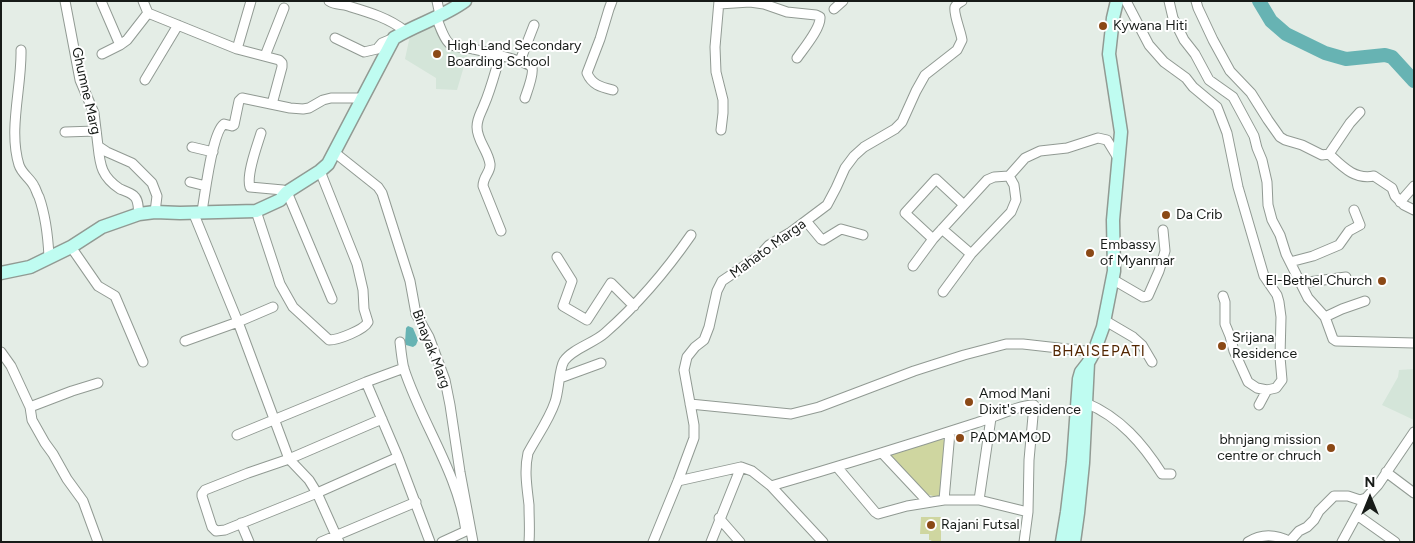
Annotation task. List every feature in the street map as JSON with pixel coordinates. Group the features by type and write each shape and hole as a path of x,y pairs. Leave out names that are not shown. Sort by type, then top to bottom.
{"main road":[{"path":"1,273 30,267 71,247 102,227 139,214 155,212 256,211 280,200 287,192 320,172 328,164 362,98 400,34 455,8 465,1"},
{"path":"1062,542 1078,462 1091,357 1104,320 1114,271 1113,220 1121,132 1109,54 1116,1"},
{"path":"1074,542 1078,513 1078,379 1091,357"}],"street":[{"name":"Ghumne Marg","path":"66,1 80,80 94,113 98,146 132,163 152,182 157,196 155,212"},
{"path":"101,1 120,45"},
{"path":"143,1 148,13 237,48 279,60 282,63 272,104"},
{"path":"237,48 251,1"},
{"path":"329,1 333,4 345,5 373,13 398,26 400,34 382,43 377,50 364,52 335,38"},
{"path":"437,1 438,16 447,40 451,45 488,52 531,66 532,74 524,98"},
{"path":"612,1 587,73 593,83 612,90"},
{"path":"834,9 844,1"},
{"name":"Mahato Marga","path":"654,542 694,438 694,425 684,370 687,356 704,340 709,328 717,291 722,282 826,205 845,168 854,156 864,147 895,129 902,122 925,75 957,50 962,40 955,7 962,1"},
{"path":"1126,1 1149,45 1164,62 1186,78 1193,87 1217,107 1227,133 1238,187 1264,276 1277,295 1281,309 1280,358 1282,380 1276,388 1267,390 1257,388 1248,382 1234,351 1225,324 1226,302 1223,296"},
{"path":"1170,1 1174,18 1184,40 1195,54 1209,80 1233,97 1254,136 1268,182 1268,205 1272,220 1300,283 1308,298 1325,318 1333,340 1414,344"},
{"path":"1196,1 1213,40 1230,71 1251,93 1268,120 1284,140 1302,145 1322,155 1329,154 1350,123 1360,112"},
{"path":"721,130 724,113 723,100 716,72 715,47 719,3 750,2 773,4 787,12 820,17 818,27 797,58"},
{"path":"265,56 284,8"},
{"path":"102,54 127,40 148,13"},
{"path":"145,80 178,25"},
{"path":"520,61 534,25"},
{"path":"21,50 15,138 19,165 25,176 34,186 42,205 48,231 50,257"},
{"path":"500,56 484,106 478,117 477,129 480,144 487,154 490,165 483,179 483,186 501,231"},
{"path":"337,539 317,493 309,480 289,459 197,212 206,186 219,128 224,124 232,126 235,123 240,99 303,109 331,98 362,98"},
{"path":"66,132 96,131"},
{"path":"261,133 249,185 250,187 287,192 332,299"},
{"path":"913,266 932,239 987,180 994,177 1009,176 1025,158 1040,151 1067,148 1098,138 1107,140 1118,158"},
{"path":"98,146 103,172 112,184 134,195 137,200 139,214"},
{"path":"192,147 213,152"},
{"name":"Binayak Marg","path":"334,152 378,187 382,193 410,281 416,314 428,337 445,380 474,542"},
{"path":"1329,154 1349,172 1366,178 1374,176 1384,182 1392,188 1400,202 1414,210"},
{"path":"256,211 280,284 293,306 329,340 338,339 364,328 368,322 364,309 363,290 357,264 320,172"},
{"path":"943,292 971,254 1011,212 1016,200 1014,185 1009,176"},
{"path":"932,239 904,213 936,179 964,205"},
{"path":"190,182 206,186"},
{"path":"1400,202 1414,186"},
{"path":"1290,262 1313,256 1339,245 1349,231 1360,225 1354,210"},
{"path":"806,221 823,240 841,229 862,234"},
{"path":"942,229 971,254"},
{"path":"1112,279 1143,297 1148,296 1159,270 1164,251 1163,230"},
{"path":"529,542 526,460 551,412 565,359 603,335 634,306 691,236"},
{"path":"71,247 98,286 115,296 143,362"},
{"path":"557,257 572,281 563,306 587,320 610,283 634,306"},
{"path":"1300,283 1346,277"},
{"path":"1325,318 1342,309 1365,301"},
{"path":"185,341 238,322 272,307"},
{"path":"1104,320 1133,337 1142,346 1152,362"},
{"path":"400,342 404,368 452,481 464,515 466,531 442,542"},
{"path":"690,404 791,414 819,407 914,371 1006,344 1023,344 1091,357"},
{"path":"1,352 11,366 30,407 32,420 67,479 84,501 98,542"},
{"path":"560,378 601,363"},
{"path":"237,435 404,368"},
{"path":"366,382 398,456 430,542"},
{"path":"30,407 98,383"},
{"path":"1260,405 1267,390"},
{"path":"1086,403 1113,417 1139,441 1162,474 1171,474"},
{"path":"771,486 950,432 1027,404 1034,405 1029,460 1028,512 1024,542"},
{"path":"979,500 991,418"},
{"path":"382,419 289,459 206,490 202,494 212,528 216,531 225,530 317,493 398,456"},
{"path":"944,500 950,432"},
{"path":"1342,542 1366,498 1414,432"},
{"path":"882,453 928,502"},
{"path":"711,542 741,467"},
{"path":"678,481 741,467 752,471 771,486 821,541"},
{"path":"837,467 878,514 944,500 979,500 1028,512"},
{"path":"1386,472 1414,493"},
{"path":"1248,542 1256,536 1266,535 1277,536 1291,541 1314,520 1319,511 1334,496 1348,496 1360,500 1366,498"},
{"path":"321,542 337,539 416,502"},
{"path":"1357,515 1395,542"},
{"path":"719,518 740,542"},
{"path":"241,523 249,542"}],"shaded area":[{"name":"High Land Secondary Boarding School","path":"434,24 449,47 469,49 457,90 436,89 436,78 405,59 411,31"},
{"path":"1414,369 1414,420 1382,405 1398,377 1399,370"}],"green space":[{"path":"941,439 945,440 941,494 937,497 925,494 890,458 892,454"},
{"name":"Rajani Futsal","path":"921,517 941,517 941,542 929,540 929,534 920,534"}],"water":[{"path":"408,326 413,328 418,340 413,347 406,345 405,342 406,328"}],"waterway":[{"path":"1259,1 1271,21 1286,34 1325,53 1346,59 1385,55 1392,57 1414,81"}],"place":[{"name":"Kywana Hiti","path":"1103,26"},
{"name":"High Land Secondary Boarding School","path":"437,54"},
{"name":"Da Crib","path":"1166,215"},
{"name":"Embassy of Myanmar","path":"1090,253"},
{"name":"El-Bethel Church","path":"1382,281"},
{"name":"Srijana Residence","path":"1222,346"},
{"name":"Amod Mani Dixit's residence","path":"969,402"},
{"name":"PADMAMOD","path":"960,438"},
{"name":"bhnjang mission centre or chruch","path":"1331,448"},
{"name":"Rajani Futsal","path":"931,525"}],"district":[{"name":"BHAISEPATI","path":"1099,352"}]}
